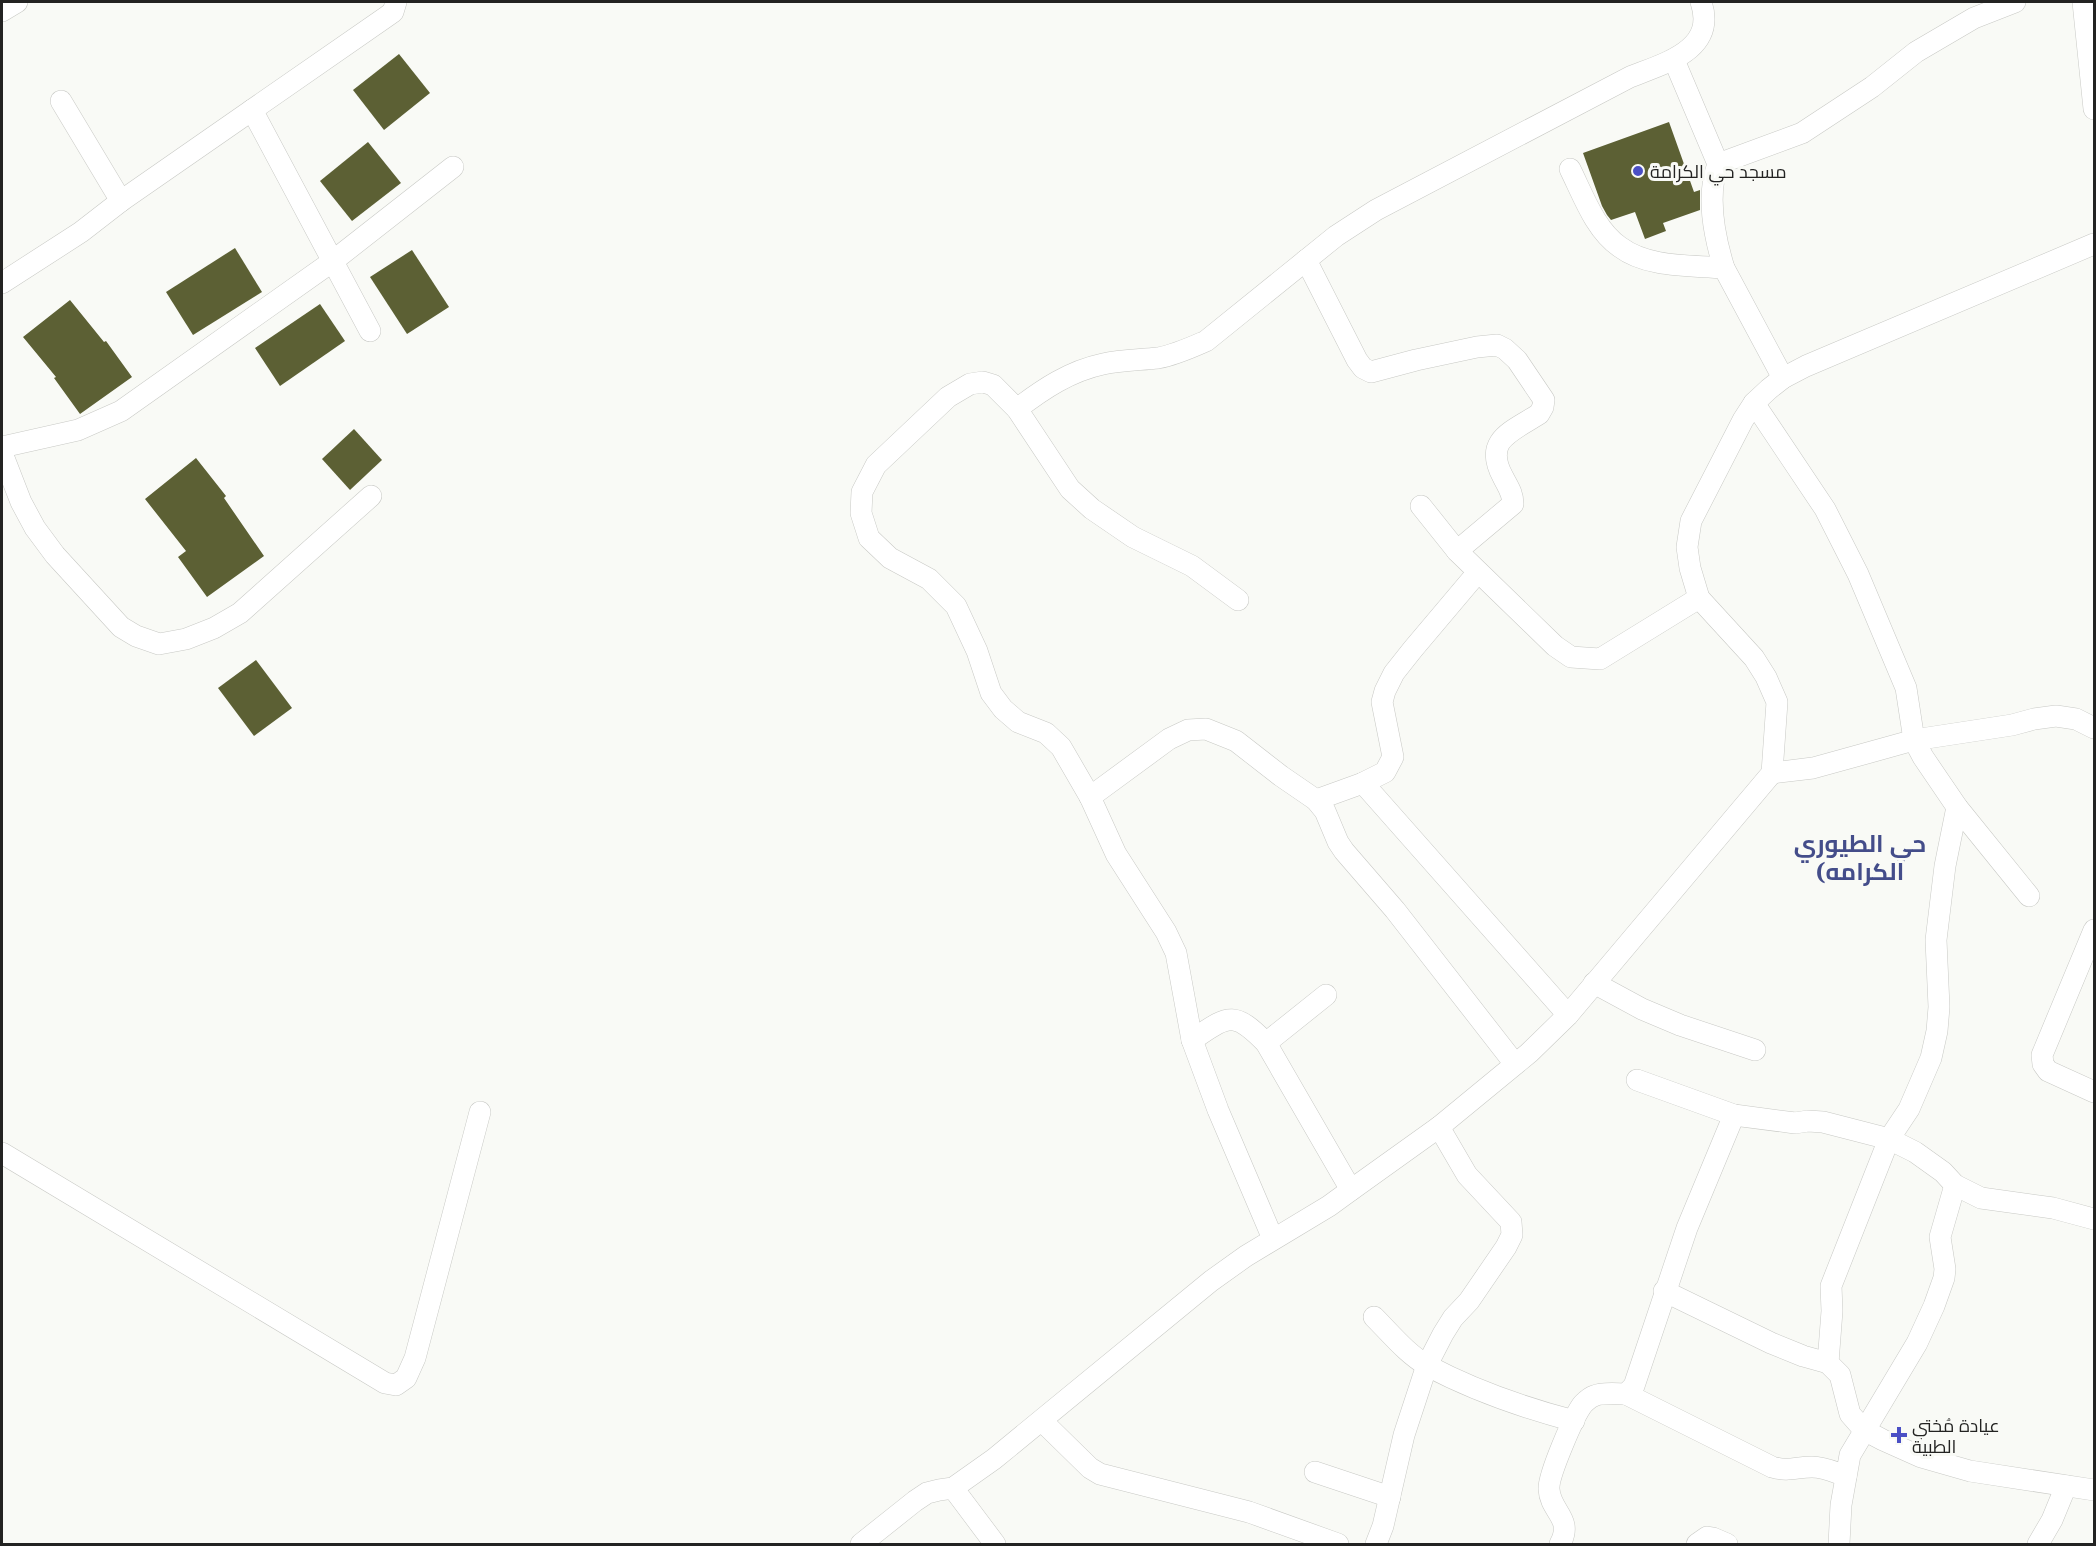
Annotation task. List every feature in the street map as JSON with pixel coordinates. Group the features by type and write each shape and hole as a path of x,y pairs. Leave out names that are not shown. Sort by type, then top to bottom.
{"street":[{"path":"2,11 17,2"},
{"path":"2,283 63,244 121,201 386,17 393,12 396,2"},
{"path":"1017,409 1042,390 1071,375 1101,364 1166,356 1183,352 1206,340 1336,236 1376,210 1630,77 1674,60 1693,45 1704,27 1705,18 1701,2"},
{"path":"1718,164 1802,134 1841,110 1916,52 1944,34 1974,18 2015,2"},
{"path":"2083,2 2094,109"},
{"path":"1674,60 1718,164 1714,174 1713,212 1718,249 1724,268 1783,378"},
{"path":"61,101 121,201"},
{"path":"252,110 370,331"},
{"path":"2,447 78,430 121,411 333,261 453,167"},
{"path":"1570,169 1592,212 1607,235 1620,248 1657,262 1724,268"},
{"path":"861,1545 897,1514 927,1493 953,1488 994,1459 1202,1287 1273,1239 1329,1206 1439,1127 1529,1053 1568,1015 1772,773 1777,702 1754,658 1699,598 1690,568 1687,547 1691,521 1754,403 1783,378 1834,353 2094,244"},
{"path":"1306,260 1363,368 1371,372 1379,371 1416,360 1497,345 1517,360 1544,400 1539,414 1499,442 1495,451 1495,458 1513,496 1513,504 1457,550"},
{"path":"1238,600 1192,566 1133,537 1092,509 1070,489 1017,409 993,385 983,382 970,384 948,397 876,465 862,492 861,513 869,538 890,558 928,579 956,606 977,651 991,693 1003,709 1018,722 1046,733 1061,747 1090,797 1116,854 1166,932 1176,953 1192,1040 1218,1110 1273,1239"},
{"path":"1754,403 1825,509 1858,574 1906,688 1914,740 1923,757 1957,807 2029,896"},
{"path":"2,453 21,502 35,528 55,555 121,627 136,636 159,644 186,639 214,628 240,613 371,496"},
{"path":"1421,506 1478,572 1555,646 1571,657 1600,659 1699,598"},
{"path":"1316,800 1363,783 1385,772 1393,757 1382,702 1385,691 1394,674 1413,649 1478,572"},
{"path":"1772,773 1813,768 1914,740 2055,716 2076,719 2094,728"},
{"path":"1090,797 1169,739 1188,730 1206,729 1236,741 1316,800 1325,811 1344,852 1395,910 1515,1064"},
{"path":"1363,783 1568,1015"},
{"path":"1828,1363 1832,1311 1831,1286 1889,1139 1909,1109 1931,1058 1937,1031 1939,977 1936,939 1945,866 1957,807"},
{"path":"2094,930 2042,1055 2043,1064 2048,1071 2094,1092"},
{"path":"1594,983 1670,1021 1755,1050"},
{"path":"1266,1043 1326,995"},
{"path":"1192,1040 1222,1020 1235,1020 1247,1024 1266,1043 1351,1190"},
{"path":"1637,1080 1734,1115 1795,1123 1824,1122 1889,1139 1915,1152 1943,1172 1955,1185 1981,1198 2052,1208 2094,1219"},
{"path":"2,1153 386,1383 396,1385 406,1378 415,1358 480,1112"},
{"path":"1626,1394 1634,1386 1687,1228 1734,1115"},
{"path":"1376,1545 1404,1435 1427,1365 1443,1334 1469,1301 1512,1235 1511,1222 1467,1175 1439,1127"},
{"path":"1839,1545 1841,1505 1850,1455 1917,1343 1944,1278 1945,1269 1940,1237 1955,1185"},
{"path":"1664,1291 1772,1343 1803,1356 1828,1363 1840,1375 1850,1414 1864,1430 1921,1457 1960,1468 2094,1490"},
{"path":"1374,1317 1399,1343 1427,1365 1509,1402 1574,1421"},
{"path":"1560,1545 1563,1538 1564,1520 1552,1502 1550,1478 1574,1421 1584,1404 1593,1396 1626,1394 1772,1467 1782,1470 1824,1468 1846,1476"},
{"path":"1042,1421 1090,1468 1100,1474 1249,1512 1338,1545"},
{"path":"1315,1472 1390,1497"},
{"path":"2038,1545 2052,1520 2066,1486"},
{"path":"953,1488 995,1545"},
{"path":"1697,1545 1707,1537 1727,1545"}],"building":[{"path":"399,54 430,93 384,130 353,90"},
{"name":"مسجد حي الكرامة","path":"1669,122 1694,192 1700,190 1700,210 1663,223 1666,231 1645,239 1635,212 1611,220 1607,215 1583,153"},
{"path":"368,142 401,183 352,221 320,181"},
{"path":"235,248 262,292 193,335 166,292"},
{"path":"412,250 449,307 407,334 370,277"},
{"path":"70,300 104,342 106,341 132,377 80,414 54,378 56,377 23,337"},
{"path":"320,304 345,341 280,386 255,348"},
{"path":"354,429 382,460 350,490 322,459"},
{"path":"196,458 226,496 224,498 264,556 207,597 178,557 186,551 145,499"},
{"path":"256,660 292,708 254,736 218,688"}],"place":[{"name":"مسجد حي الكرامة","path":"1638,171"},
{"name":"عيادة مُختي الطبية","path":"1899,1435"}],"district":[{"name":"حي الطيوري (الكرامه","path":"1860,856"}]}
